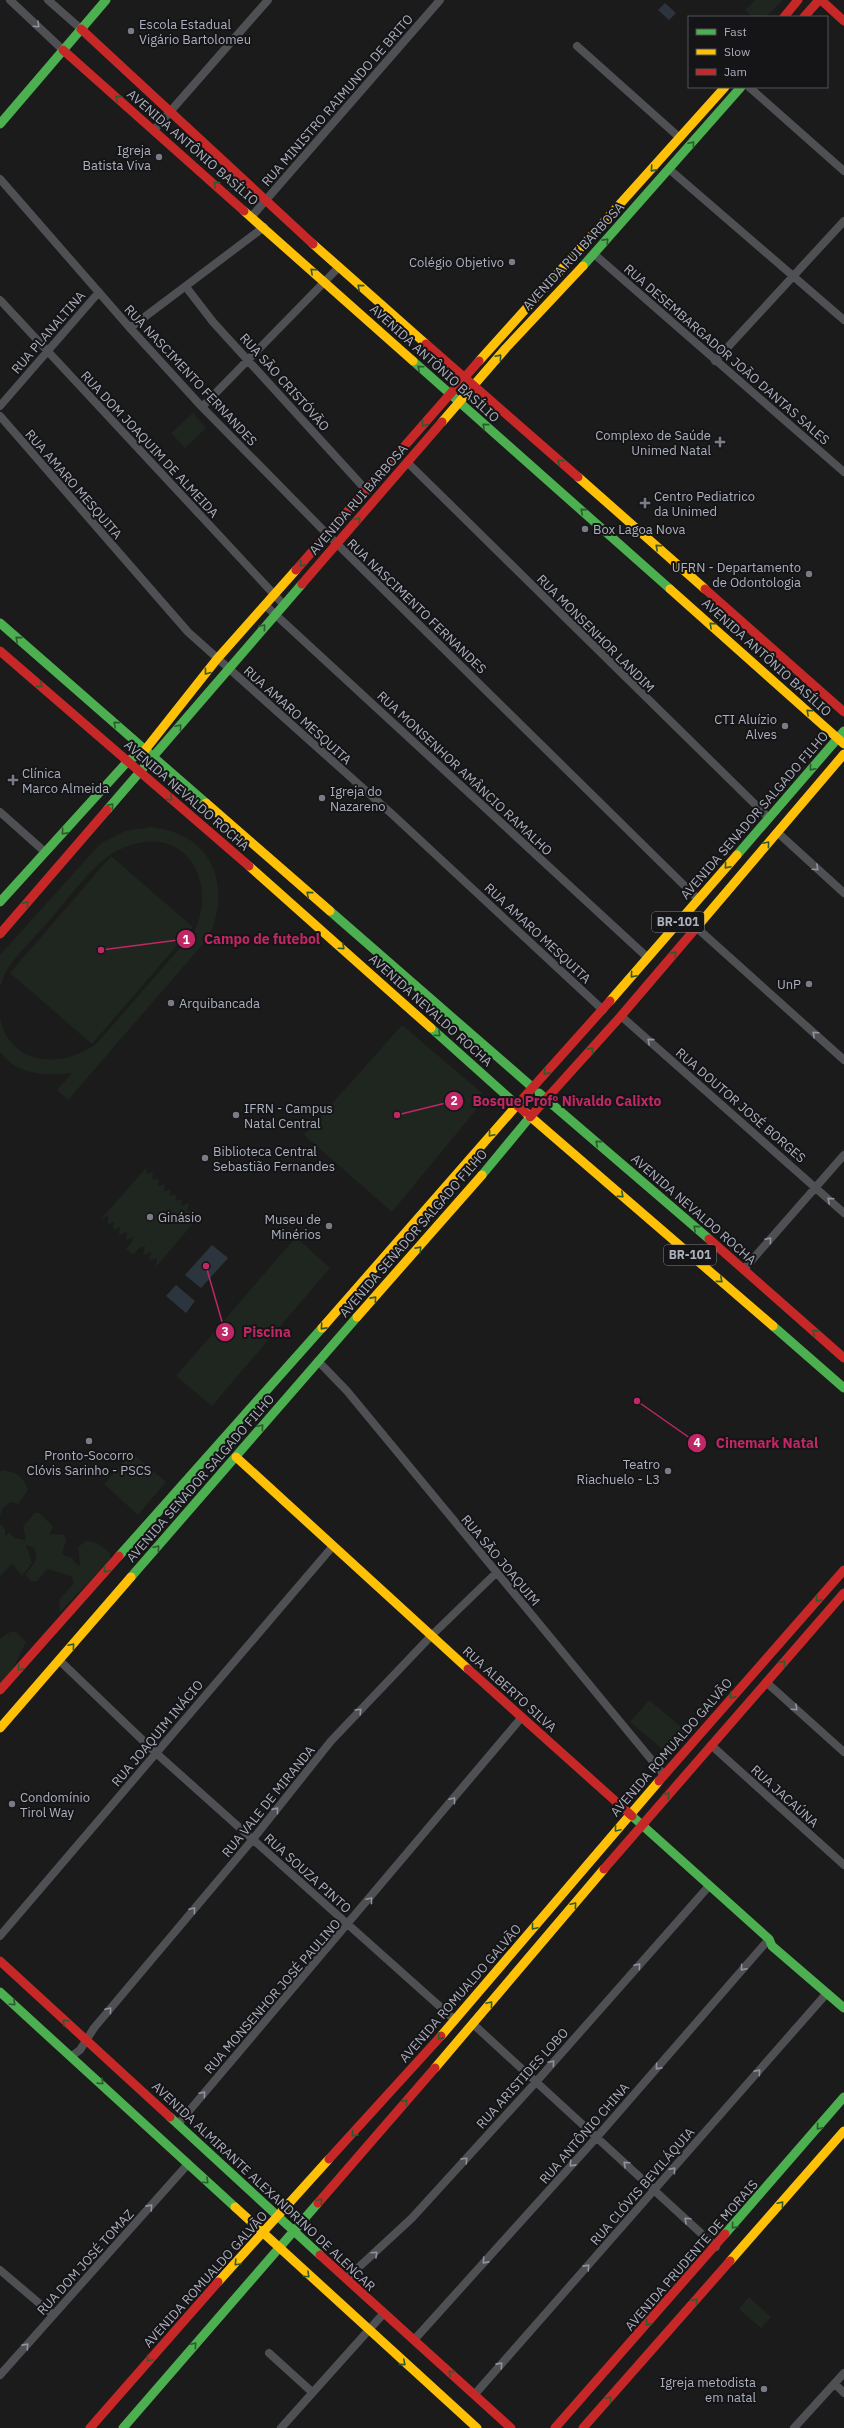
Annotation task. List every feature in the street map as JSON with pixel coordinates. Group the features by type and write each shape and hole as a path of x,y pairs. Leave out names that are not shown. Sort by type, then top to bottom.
{"main road":[{"path":"0,124 106,0"},
{"path":"785,16 798,0"},
{"path":"805,16 820,0 844,21"},
{"name":"AVENIDA ANTÔNIO BASÍLIO","path":"81,29 170,112 267,199 338,268 646,536 844,712"},
{"name":"AVENIDA ANTÔNIO BASÍLIO","path":"63,50 264,226 459,403 842,738"},
{"name":"AVENIDA RUI BARBOSA","path":"0,902 128,761 146,750 217,659 367,491 463,378 724,88"},
{"name":"AVENIDA RUI BARBOSA","path":"0,934 154,757 275,613 408,463 473,386 594,254 741,88"},
{"name":"AVENIDA NEVALDO ROCHA","path":"0,623 532,1087 744,1269 844,1358"},
{"name":"AVENIDA NEVALDO ROCHA","path":"0,651 313,921 530,1117 844,1388"},
{"name":"AVENIDA SENADOR SALGADO FILHO","path":"0,1690 378,1266 532,1087 603,1010 769,818 842,738"},
{"name":"AVENIDA SENADOR SALGADO FILHO","path":"0,1728 318,1361 393,1278 530,1117 621,1016 844,754"},
{"path":"0,917 9,924"},
{"path":"378,1266 389,1265 393,1269 393,1278"},
{"name":"RUA ALBERTO SILVA","path":"236,1457 431,1636 769,1939 772,1946 844,2008"},
{"name":"AVENIDA ROMUALDO GALVÃO","path":"90,2428 156,2351 280,2217 455,2020 664,1775 844,1570"},
{"path":"123,2428 473,2024 641,1824 844,1593"},
{"name":"RUA ALBERTO SILVA","path":"769,1939 778,1940 844,2000"},
{"name":"AVENIDA ALMIRANTE ALEXANDRINO DE ALENCAR","path":"0,1961 156,2105 295,2230 346,2279 511,2428"},
{"path":"0,1992 73,2055 263,2235 367,2331 477,2428"},
{"name":"AVENIDA PRUDENTE DE MORAIS","path":"555,2428 716,2246 844,2098"},
{"path":"137,2117 136,2108 142,2102 156,2105"},
{"path":"583,2428 844,2131"}],"street":[{"name":"AVENIDA ANTÔNIO BASÍLIO","path":"10,0 63,50"},
{"name":"AVENIDA ANTÔNIO BASÍLIO","path":"48,0 81,29"},
{"path":"154,130 268,0"},
{"name":"RUA MINISTRO RAIMUNDO DE BRITO","path":"252,216 440,0"},
{"path":"577,46 680,138"},
{"path":"750,88 844,171"},
{"path":"669,170 795,276 844,320"},
{"name":"RUA NASCIMENTO FERNANDES","path":"0,179 130,328 202,407 337,544 698,899"},
{"path":"715,361 795,276 844,221"},
{"path":"130,328 186,287 264,226"},
{"name":"RUA DESEMBARGADOR JOÃO DANTAS SALES","path":"594,254 844,472"},
{"path":"202,407 338,268"},
{"name":"RUA SÃO CRISTÓVÃO","path":"186,287 214,322 367,491"},
{"name":"RUA PLANALTINA","path":"0,406 99,292"},
{"name":"RUA DOM JOAQUIM DE ALMEIDA","path":"0,300 283,604"},
{"name":"RUA AMARO MESQUITA","path":"0,416 175,618 228,669 393,815 603,1010"},
{"name":"RUA MONSENHOR LANDIM","path":"408,463 769,818"},
{"name":"RUA MONSENHOR AMÂNCIO RAMALHO","path":"265,605 648,958"},
{"path":"0,812 46,852"},
{"path":"777,832 844,893"},
{"path":"697,928 844,1060"},
{"name":"RUA DOUTOR JOSÉ BORGES","path":"621,1016 844,1213"},
{"path":"744,1269 844,1155"},
{"name":"RUA SÃO JOAQUIM","path":"318,1361 347,1391 664,1775"},
{"name":"RUA JOAQUIM INÁCIO","path":"0,1936 333,1546"},
{"name":"RUA VALE DE MIRANDA","path":"73,2055 80,2050 94,2028 253,1839 331,1741 431,1636 496,1573"},
{"name":"RUA SOUZA PINTO","path":"59,1660 156,1753 455,2020"},
{"path":"766,1682 844,1752"},
{"name":"RUA MONSENHOR JOSÉ PAULINO","path":"178,2124 348,1926 522,1717"},
{"name":"RUA JACAÚNA","path":"711,1745 844,1865"},
{"name":"RUA ARISTIDES LOBO","path":"346,2279 412,2218 536,2082 709,1886"},
{"name":"RUA ANTÔNIO CHINA","path":"414,2340 596,2137 769,1939"},
{"name":"RUA CLÓVIS BEVILÁQUIA","path":"475,2394 827,1994"},
{"path":"473,2024 716,2246"},
{"name":"RUA DOM JOSÉ TOMAZ","path":"0,2375 188,2164"},
{"path":"2,2274 53,2315"},
{"path":"280,2428 384,2313"},
{"path":"269,2353 312,2392"},
{"path":"794,2428 844,2373"},
{"path":"835,2384 844,2393"}],"shaded area":[{"path":"755,0 783,0 767,16 751,16 745,10"},
{"path":"665,3 676,13 669,20 658,10"},
{"path":"193,413 206,428 185,448 171,433"},
{"path":"152,827 173,832 189,840 202,851 212,865 217,881 218,898 216,917 209,937 68,1100 57,1090 72,1073 42,1074 23,1070 7,1060 0,1052 0,1018 6,1034 14,1046 26,1054 39,1058 53,1059 68,1057 82,1052 96,1044 194,932 201,912 202,893 198,875 190,860 178,849 163,843 144,842 123,848 102,861 82,881 48,922 14,959 7,970 0,987 0,955 101,843 125,831"},
{"path":"111,856 193,927 92,1044 10,973"},
{"path":"402,1025 482,1093 484,1100 392,1212 304,1135"},
{"name":"Ginásio","path":"147,1167 146,1174 153,1172 152,1180 159,1179 158,1186 165,1184 164,1192 171,1189 170,1196 177,1194 175,1201 182,1199 181,1206 189,1203 187,1211 195,1209 192,1217 201,1214 156,1267 157,1258 149,1260 151,1252 143,1255 145,1246 139,1248 133,1255 126,1249 132,1242 133,1237 126,1240 127,1232 119,1235 120,1227 113,1230 114,1222 108,1225 108,1216 101,1219"},
{"path":"296,1237 330,1268 212,1406 176,1376"},
{"path":"212,1245 228,1258 201,1288 185,1275"},
{"path":"176,1285 195,1301 186,1313 166,1296"},
{"path":"132,1453 166,1482 138,1515 104,1484"},
{"path":"3,1470 12,1472 22,1478 28,1490 18,1504 11,1502 3,1508 0,1516 0,1472"},
{"path":"35,1513 39,1513 53,1526 50,1534 64,1535 66,1541 62,1554 72,1558 78,1566 80,1564 78,1547 86,1541 97,1543 110,1553 110,1560 60,1612 59,1600 74,1583 71,1576 47,1569 37,1581 31,1581 25,1574 36,1559 36,1552 34,1548 26,1545 32,1563 22,1576 12,1564 0,1576 0,1524 5,1529 5,1536 9,1533 15,1538 26,1540 23,1526"},
{"path":"10,1632 16,1632 26,1642 0,1694 0,1639"},
{"path":"649,1700 686,1731 667,1753 630,1722"},
{"path":"749,2297 771,2317 761,2328 739,2309"}],"traffic: fast":[{"path":"0,124 106,0"},
{"path":"583,266 740,88"},
{"path":"413,361 670,589"},
{"path":"107,810 302,584"},
{"path":"0,623 206,803"},
{"path":"737,855 844,731"},
{"path":"0,902 128,761 145,750"},
{"path":"330,911 532,1087"},
{"path":"431,1028 517,1105"},
{"path":"539,1093 709,1239"},
{"path":"482,1175 530,1117"},
{"path":"131,1577 357,1317"},
{"path":"773,1326 844,1388"},
{"path":"119,1556 322,1328"},
{"path":"632,1816 769,1939 772,1946 844,2008"},
{"path":"0,1992 235,2207"},
{"path":"725,2234 844,2097"},
{"path":"170,2117 320,2255"},
{"path":"123,2428 318,2203"}],"traffic: slow":[{"path":"479,361 724,88"},
{"path":"244,211 413,361"},
{"path":"313,244 426,344"},
{"path":"442,422 506,348 583,266"},
{"path":"578,477 705,589"},
{"path":"145,750 217,659 296,570"},
{"path":"670,589 844,744"},
{"path":"696,928 844,754"},
{"path":"206,803 330,911"},
{"path":"610,1001 737,855"},
{"path":"249,866 431,1028"},
{"path":"322,1328 517,1105"},
{"path":"525,1112 773,1326"},
{"path":"357,1317 482,1175"},
{"path":"236,1457 468,1669"},
{"path":"0,1728 131,1577"},
{"path":"441,2036 659,1781"},
{"path":"435,2068 604,1869"},
{"path":"730,2261 844,2131"},
{"path":"218,2282 329,2159"},
{"path":"235,2207 477,2428"}],"traffic: jam":[{"path":"785,16 798,0"},
{"path":"805,16 819,0"},
{"path":"821,0 844,21"},
{"path":"81,29 313,244"},
{"path":"63,50 244,211"},
{"path":"426,344 578,477"},
{"path":"296,570 479,361"},
{"path":"302,584 442,422"},
{"path":"705,589 844,712"},
{"path":"0,651 249,866"},
{"path":"0,934 107,810"},
{"path":"530,1117 621,1016 696,928"},
{"path":"525,1112 517,1105 610,1001"},
{"path":"709,1239 844,1358"},
{"path":"0,1690 119,1556"},
{"path":"659,1781 844,1570"},
{"path":"604,1869 844,1593"},
{"path":"468,1669 632,1816"},
{"path":"0,1961 170,2117"},
{"path":"329,2159 441,2036"},
{"path":"318,2203 435,2068"},
{"path":"555,2428 725,2234"},
{"path":"320,2255 511,2428"},
{"path":"583,2428 730,2261"},
{"path":"90,2428 218,2282"}],"place":[{"name":"Escola Estadual Vigário Bartolomeu","path":"131,31"},
{"name":"Igreja Batista Viva","path":"159,157"},
{"name":"Colégio Objetivo","path":"512,262"},
{"name":"Complexo de Saúde Unimed Natal","path":"720,442"},
{"name":"Centro Pediatrico da Unimed","path":"645,503"},
{"name":"Box Lagoa Nova","path":"585,529"},
{"name":"UFRN - Departamento de Odontologia","path":"809,574"},
{"name":"CTI Aluízio Alves","path":"785,726"},
{"name":"Clínica Marco Almeida","path":"13,780"},
{"name":"Igreja do Nazareno","path":"322,798"},
{"name":"Campo de futebol","path":"101,950"},
{"name":"UnP","path":"809,984"},
{"name":"Arquibancada","path":"171,1003"},
{"name":"IFRN - Campus Natal Central","path":"236,1115"},
{"name":"Bosque Profº Nivaldo Calixto","path":"397,1115"},
{"name":"Biblioteca Central Sebastião Fernandes","path":"205,1158"},
{"name":"Ginásio","path":"150,1217"},
{"name":"Museu de Minérios","path":"329,1226"},
{"name":"Piscina","path":"206,1266"},
{"name":"Cinemark Natal","path":"637,1401"},
{"name":"Pronto-Socorro Clóvis Sarinho - PSCS","path":"89,1441"},
{"name":"Teatro Riachuelo - L3","path":"668,1471"},
{"name":"Condomínio Tirol Way","path":"12,1804"},
{"name":"Igreja metodista em natal","path":"764,2389"}]}
